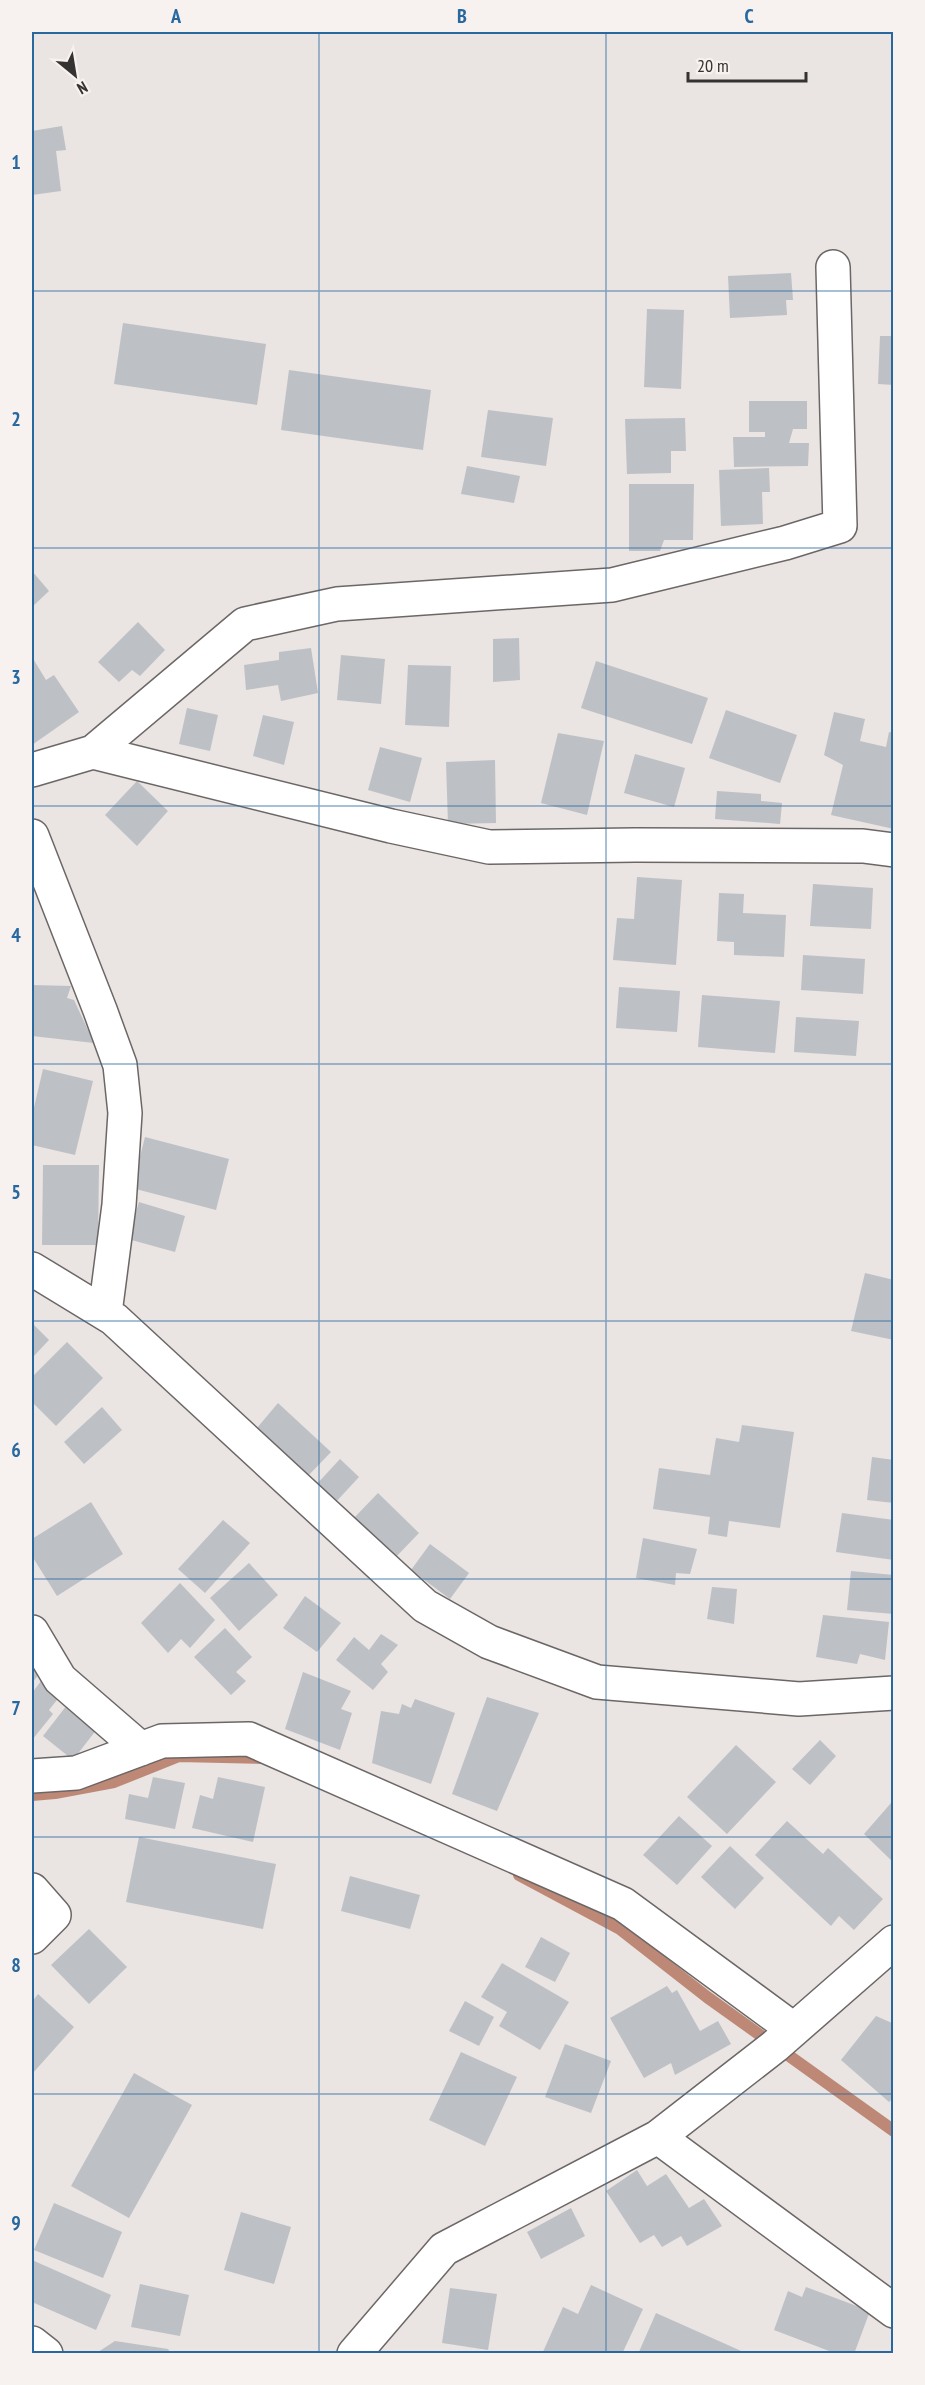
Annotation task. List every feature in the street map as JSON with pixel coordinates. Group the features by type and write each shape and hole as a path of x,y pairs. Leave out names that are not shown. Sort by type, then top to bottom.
{"street":[{"path":"32,770 93,752 245,624 337,604 612,585 785,543 840,526 833,267"},
{"path":"93,752 391,826 489,847 851,846 894,850"},
{"path":"32,836 120,1065 125,1113 119,1205 105,1313"},
{"path":"32,1269 114,1319 425,1606 489,1642 597,1682 799,1699 894,1693"},
{"path":"32,1632 60,1679 141,1749"},
{"path":"32,1776 76,1773 162,1741 249,1739 623,1904 793,2029"},
{"path":"32,1890 54,1915 32,1937"},
{"path":"354,2354 444,2249 658,2137 775,2046 894,1942"},
{"path":"658,2137 894,2312"},
{"path":"32,2343 46,2354"}],"building":[{"path":"62,126 66,150 56,151 61,191 32,195 32,131"},
{"path":"791,273 793,300 786,300 787,315 730,318 728,276"},
{"path":"647,309 684,310 681,389 644,387"},
{"path":"123,323 266,344 257,405 114,384"},
{"path":"880,336 894,336 894,385 878,384"},
{"path":"289,370 431,390 423,450 281,430"},
{"path":"749,401 807,401 807,429 793,429 789,443 809,443 808,466 734,467 733,437 765,437 765,432 749,432"},
{"path":"488,410 553,418 546,466 481,457"},
{"path":"685,418 686,451 671,451 671,473 627,474 625,419"},
{"path":"467,466 520,476 514,503 461,494"},
{"path":"769,468 770,492 762,492 763,524 721,526 719,470"},
{"path":"629,484 694,484 693,540 664,540 660,551 629,551"},
{"path":"32,571 49,591 32,607"},
{"path":"138,622 165,650 140,676 132,670 119,682 98,662"},
{"path":"519,638 520,680 493,682 493,639"},
{"path":"311,648 318,693 281,701 278,685 246,690 244,665 279,660 279,652"},
{"path":"341,655 385,659 381,704 337,700"},
{"path":"32,657 46,680 54,675 79,712 32,745"},
{"path":"596,661 708,698 692,744 581,708"},
{"path":"408,665 451,666 449,727 405,725"},
{"path":"187,708 218,715 210,751 179,744"},
{"path":"726,710 797,735 780,783 709,758"},
{"path":"834,712 865,719 860,741 886,747 889,732 894,733 894,829 831,815 843,765 824,755"},
{"path":"263,715 294,722 284,765 253,756"},
{"path":"558,733 604,741 587,815 541,803"},
{"path":"380,747 422,758 410,802 368,790"},
{"path":"635,754 685,768 674,807 624,793"},
{"path":"495,760 496,823 448,824 446,762"},
{"path":"137,781 168,811 137,846 105,815"},
{"path":"717,791 761,794 761,801 782,803 780,824 715,819"},
{"path":"637,877 682,880 676,965 613,960 617,918 634,919"},
{"path":"813,884 873,888 871,929 810,926"},
{"path":"719,893 744,894 743,913 786,915 784,957 734,955 734,942 717,941"},
{"path":"803,955 865,959 863,994 801,990"},
{"path":"32,985 71,986 67,998 74,1000 94,1043 32,1036"},
{"path":"619,987 680,991 677,1032 616,1028"},
{"path":"702,995 780,1001 775,1053 698,1047"},
{"path":"796,1017 859,1021 856,1056 794,1052"},
{"path":"43,1069 93,1081 75,1155 32,1145 32,1116"},
{"path":"145,1137 229,1159 216,1210 132,1188"},
{"path":"43,1165 99,1165 98,1245 42,1245"},
{"path":"139,1202 185,1216 175,1252 128,1239"},
{"path":"865,1273 894,1280 894,1340 851,1331"},
{"path":"32,1323 49,1340 32,1358"},
{"path":"67,1342 103,1378 56,1426 32,1402 32,1377"},
{"path":"278,1403 331,1452 306,1478 257,1428"},
{"path":"102,1407 122,1430 84,1464 64,1442"},
{"path":"742,1425 794,1432 780,1528 729,1521 727,1537 708,1534 710,1517 653,1509 659,1468 710,1475 716,1438 739,1442"},
{"path":"872,1457 894,1460 894,1503 867,1500"},
{"path":"340,1459 359,1477 334,1504 315,1486"},
{"path":"378,1493 419,1533 394,1559 353,1519"},
{"path":"91,1502 123,1554 57,1596 32,1556 32,1539"},
{"path":"842,1513 894,1520 894,1560 836,1552"},
{"path":"223,1520 250,1543 205,1593 178,1569"},
{"path":"643,1538 697,1549 690,1574 676,1573 675,1585 636,1578"},
{"path":"430,1544 469,1573 450,1599 411,1570"},
{"path":"249,1563 278,1595 239,1631 210,1598"},
{"path":"851,1571 894,1575 894,1614 847,1610"},
{"path":"180,1583 215,1620 190,1648 181,1639 168,1653 141,1623"},
{"path":"712,1587 737,1589 734,1624 707,1619"},
{"path":"305,1596 341,1623 317,1652 283,1628"},
{"path":"823,1615 889,1622 885,1660 860,1654 857,1664 816,1657"},
{"path":"225,1628 252,1657 236,1672 246,1681 231,1695 194,1657"},
{"path":"381,1634 398,1645 381,1664 388,1672 373,1690 336,1660 354,1637 369,1650"},
{"path":"32,1657 44,1668 32,1683"},
{"path":"303,1672 351,1691 341,1709 352,1713 340,1750 285,1729"},
{"path":"41,1681 60,1696 49,1710 53,1714 32,1740 32,1693"},
{"path":"487,1697 539,1713 497,1811 452,1794"},
{"path":"415,1699 455,1713 431,1784 372,1763 381,1711 399,1714 402,1704 411,1708"},
{"path":"67,1705 97,1729 73,1760 43,1736"},
{"path":"820,1740 836,1756 810,1785 792,1769"},
{"path":"736,1745 776,1782 727,1834 687,1797"},
{"path":"153,1777 185,1783 175,1829 125,1819 129,1794 148,1798"},
{"path":"218,1777 265,1787 253,1842 192,1828 200,1795 213,1799"},
{"path":"891,1803 894,1805 894,1863 864,1834"},
{"path":"679,1816 712,1846 677,1885 643,1855"},
{"path":"787,1821 823,1854 828,1848 883,1899 854,1930 839,1916 831,1926 755,1855"},
{"path":"139,1837 276,1864 263,1929 126,1902"},
{"path":"730,1846 764,1878 735,1909 701,1877"},
{"path":"350,1876 420,1895 410,1929 341,1911"},
{"path":"89,1929 127,1967 89,2004 51,1965"},
{"path":"541,1937 570,1953 555,1982 525,1967"},
{"path":"502,1963 569,2002 540,2050 499,2026 507,2012 481,1997"},
{"path":"667,1986 672,1993 677,1990 700,2031 718,2021 731,2044 675,2075 671,2063 644,2078 610,2018"},
{"path":"38,1994 74,2027 32,2074 32,2002"},
{"path":"465,2001 494,2017 479,2046 449,2031"},
{"path":"876,2016 892,2023 894,2021 894,2097 889,2102 841,2060"},
{"path":"565,2044 611,2061 591,2113 545,2097"},
{"path":"461,2052 517,2077 485,2146 429,2120"},
{"path":"134,2073 192,2105 129,2218 71,2186"},
{"path":"637,2170 647,2186 666,2174 689,2208 704,2199 722,2226 687,2246 681,2236 662,2247 654,2235 640,2243 606,2191"},
{"path":"54,2203 122,2232 103,2278 34,2250"},
{"path":"571,2208 585,2236 541,2259 527,2232"},
{"path":"241,2212 291,2227 274,2284 224,2270"},
{"path":"32,2260 111,2295 96,2330 32,2302"},
{"path":"140,2284 189,2295 180,2336 131,2327"},
{"path":"591,2285 643,2309 622,2354 542,2354 563,2307 578,2314"},
{"path":"806,2287 870,2311 854,2354 837,2354 774,2330 788,2291 802,2297"},
{"path":"450,2288 497,2294 488,2350 442,2343"},
{"path":"656,2313 748,2354 638,2354"},
{"path":"115,2341 168,2349 171,2354 95,2354"}],"waterway":[{"path":"32,1795 114,1782 179,1756 266,1758"},
{"path":"519,1875 620,1929 707,1997 894,2131"}]}
